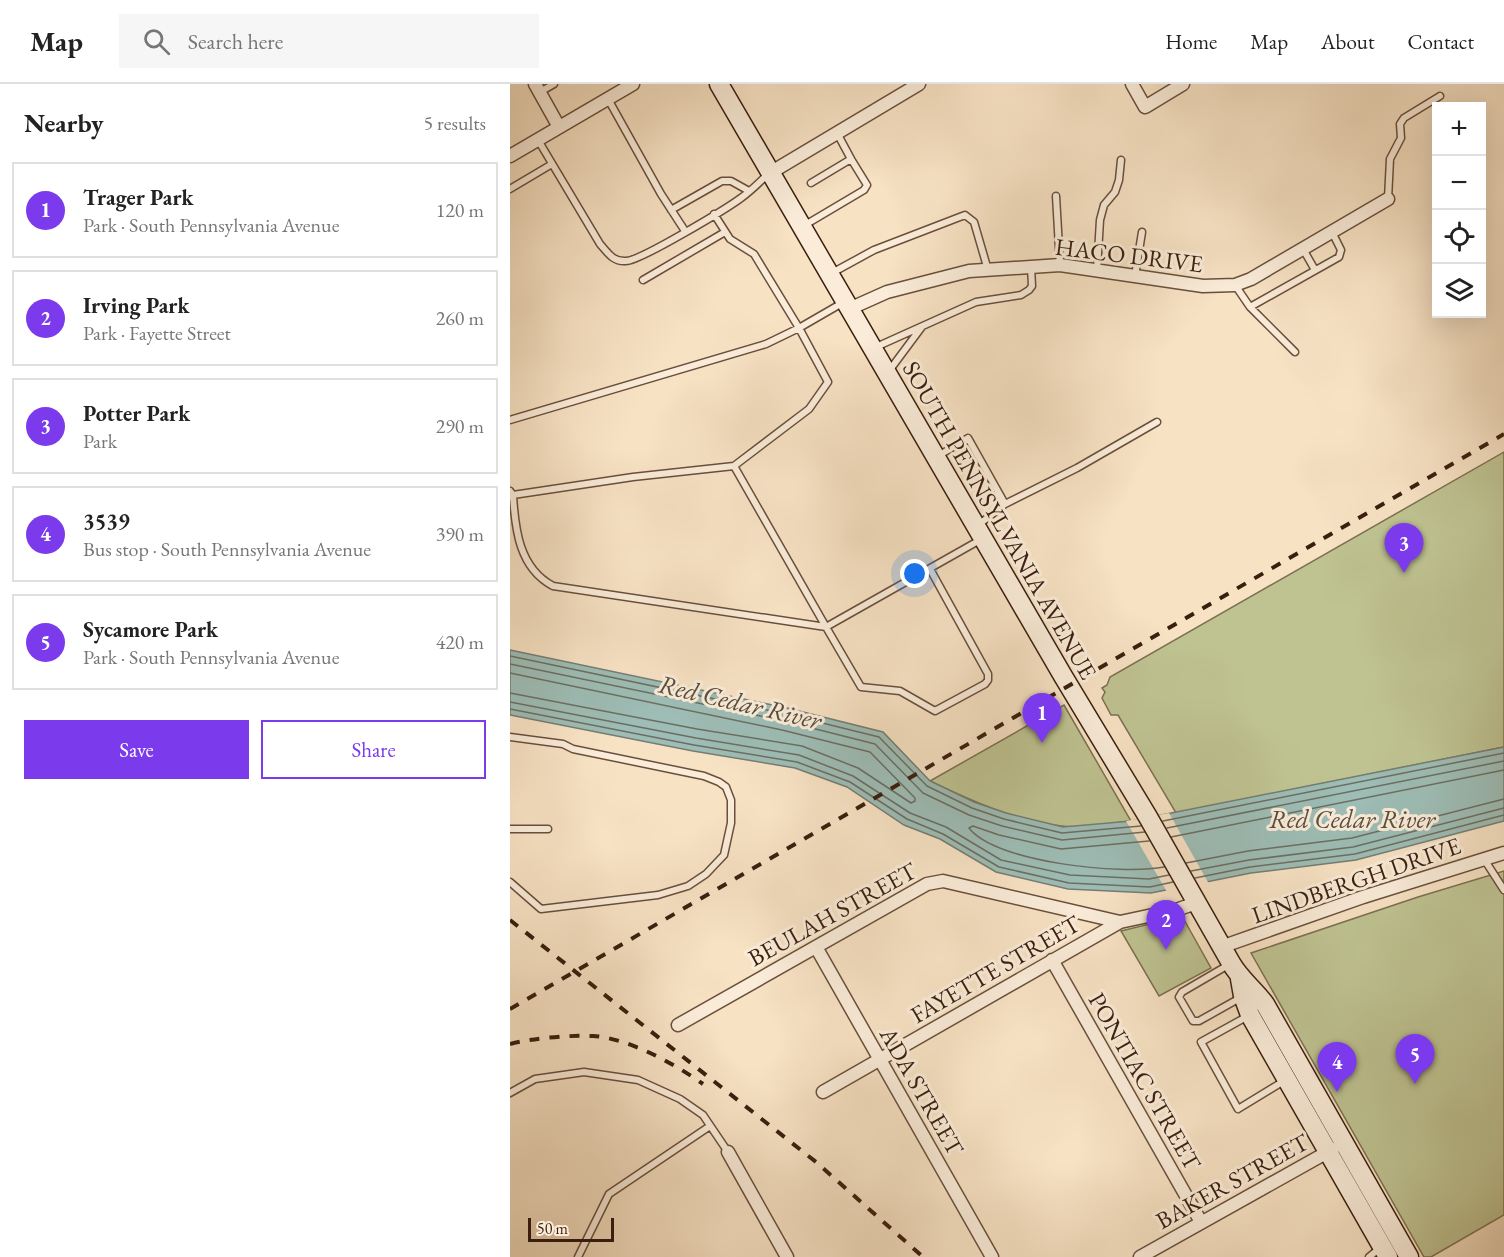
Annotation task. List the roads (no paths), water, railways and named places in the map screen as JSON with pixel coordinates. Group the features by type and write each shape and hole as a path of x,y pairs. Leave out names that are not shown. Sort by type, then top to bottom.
{"main road":[{"name":"SOUTH PENNSYLVANIA AVENUE","path":"719,84 1063,676 1148,817 1238,979 1250,1015 1287,1080 1336,1147"},
{"name":"SOUTH PENNSYLVANIA AVENUE","path":"1238,979 1253,989 1265,1004 1384,1249 1409,1257"}],"street":[{"path":"770,173 919,84"},
{"path":"1132,84 1145,106 1183,84"},
{"path":"510,156 626,86"},
{"path":"537,88 559,127"},
{"name":"HACO DRIVE","path":"847,305 969,271 1060,265 1203,286 1235,285 1251,279 1388,199"},
{"name":"LINDBERGH DRIVE","path":"1221,947 1363,897 1504,853"},
{"name":"BEULAH STREET","path":"678,1024 934,882 943,881 1120,922"},
{"name":"FAYETTE STREET","path":"823,1092 1120,922 1176,910 1193,897"},
{"name":"ADA STREET","path":"816,947 992,1257"},
{"name":"PONTIAC STREET","path":"1052,960 1201,1222"},
{"name":"BAKER STREET","path":"1140,1257 1336,1147"},
{"path":"728,1152 787,1257"}],"lane":[{"path":"537,88 554,84"},
{"path":"1388,199 1390,159 1401,138 1400,124 1404,118 1440,96"},
{"path":"607,99 685,231"},
{"path":"801,226 867,187 867,183 837,132"},
{"path":"538,140 600,244 612,258 619,261 629,261 685,231 749,191 770,173"},
{"path":"811,183 851,159"},
{"path":"1097,270 1104,205 1114,192 1119,180 1121,160"},
{"path":"510,189 552,165"},
{"path":"671,210 722,181 731,181 749,191"},
{"path":"1056,196 1060,265"},
{"path":"714,214 730,239 754,254 799,328 828,382 809,409 734,465 511,494 519,542 535,571 553,586 826,627 930,569 980,532 1005,504 1077,468 1157,422"},
{"path":"830,274 874,250 965,215 974,222 988,270"},
{"path":"643,280 725,232"},
{"path":"1135,276 1142,232"},
{"path":"1250,308 1339,257 1341,250 1332,232"},
{"path":"1303,249 1315,270"},
{"path":"872,348 976,302 1021,295 1032,286 1031,267"},
{"path":"1235,285 1250,308 1295,352"},
{"path":"510,420 766,344 847,305"},
{"path":"887,373 923,326"},
{"path":"936,457 968,438 1005,504"},
{"path":"734,465 861,687 900,691 935,711 985,684 988,674 930,569"},
{"path":"510,737 562,744 573,749 705,776 726,787 731,800 731,823 723,855 706,874 688,886 658,895 541,909 510,882"},
{"path":"510,829 548,829"},
{"path":"1484,859 1504,890"},
{"path":"1238,979 1199,1021 1192,1021 1179,997 1182,992 1238,979"},
{"path":"1250,1015 1201,1042 1238,1109 1287,1080"},
{"path":"510,1093 535,1079 584,1072 638,1080 680,1099 703,1115 728,1152"},
{"path":"578,1257 609,1194 710,1126"}],"water":[{"name":"Red Cedar River","path":"510,650 787,708 883,732 930,781 974,802 1006,813 1063,827 1131,821 1504,747 1504,821 1356,860 1251,873 1151,893 1068,889 996,872 940,839 904,825 847,787 795,768 693,751 510,715"}],"railway":[{"path":"510,1009 1504,434"},
{"path":"510,920 816,1162 923,1257"},
{"path":"510,1044 562,1037 607,1038 651,1053 703,1084"}],"place":[{"name":"Potter Park","path":"1404,573"},
{"name":"Trager Park","path":"1042,743"},
{"name":"Irving Park","path":"1166,950"},
{"name":"Sycamore Park","path":"1415,1084"},
{"name":"3539","path":"1337,1092"}]}
